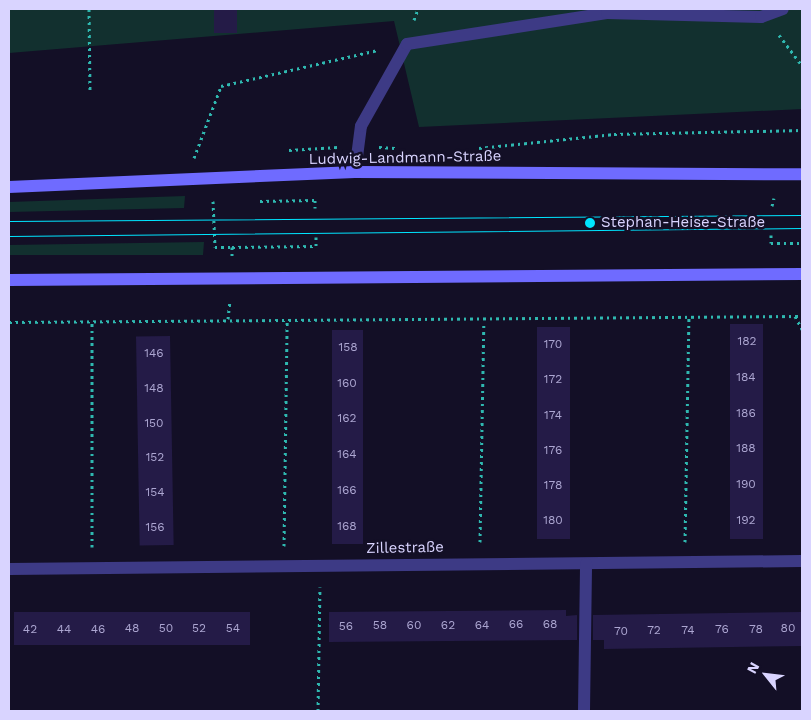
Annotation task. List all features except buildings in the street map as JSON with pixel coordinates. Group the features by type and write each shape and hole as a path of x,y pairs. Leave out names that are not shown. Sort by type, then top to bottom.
{"main road":[{"name":"Ludwig-Landmann-Straße","path":"9,187 195,181 355,172 802,174"},
{"path":"9,280 802,274"}],"street":[{"path":"355,172 360,146 361,126 407,44 607,13 760,17 783,9"},
{"name":"Zillestraße","path":"9,569 92,565 284,569 320,566 480,563 586,564 802,561"},
{"path":"584,711 586,564"}],"path":[{"path":"89,9 90,92"},
{"path":"316,237 316,246 215,247 214,201 194,201 194,155 221,86 407,44 418,9"},
{"path":"760,17 788,43 802,66"},
{"path":"476,149 614,134 802,130"},
{"path":"285,151 360,146 406,148"},
{"path":"772,206 772,198 780,198"},
{"path":"258,200 315,200 315,208"},
{"path":"771,235 771,243 802,243"},
{"path":"228,319 232,278 232,247"},
{"path":"685,562 689,316"},
{"path":"9,322 228,319 484,322 689,316 802,316"},
{"path":"796,316 802,329"},
{"path":"92,320 92,565"},
{"path":"284,569 287,320"},
{"path":"480,563 484,322"},
{"path":"318,711 320,566"}],"green space":[{"path":"9,9 802,9 802,109 419,127 394,21 9,53"},
{"path":"185,196 184,208 9,212 9,202"},
{"path":"204,242 203,255 9,255 9,245"}],"tram line":[{"path":"9,221 802,215"},
{"path":"9,236 802,228"}],"place":[{"name":"Stephan-Heise-Straße","path":"590,223"}]}
